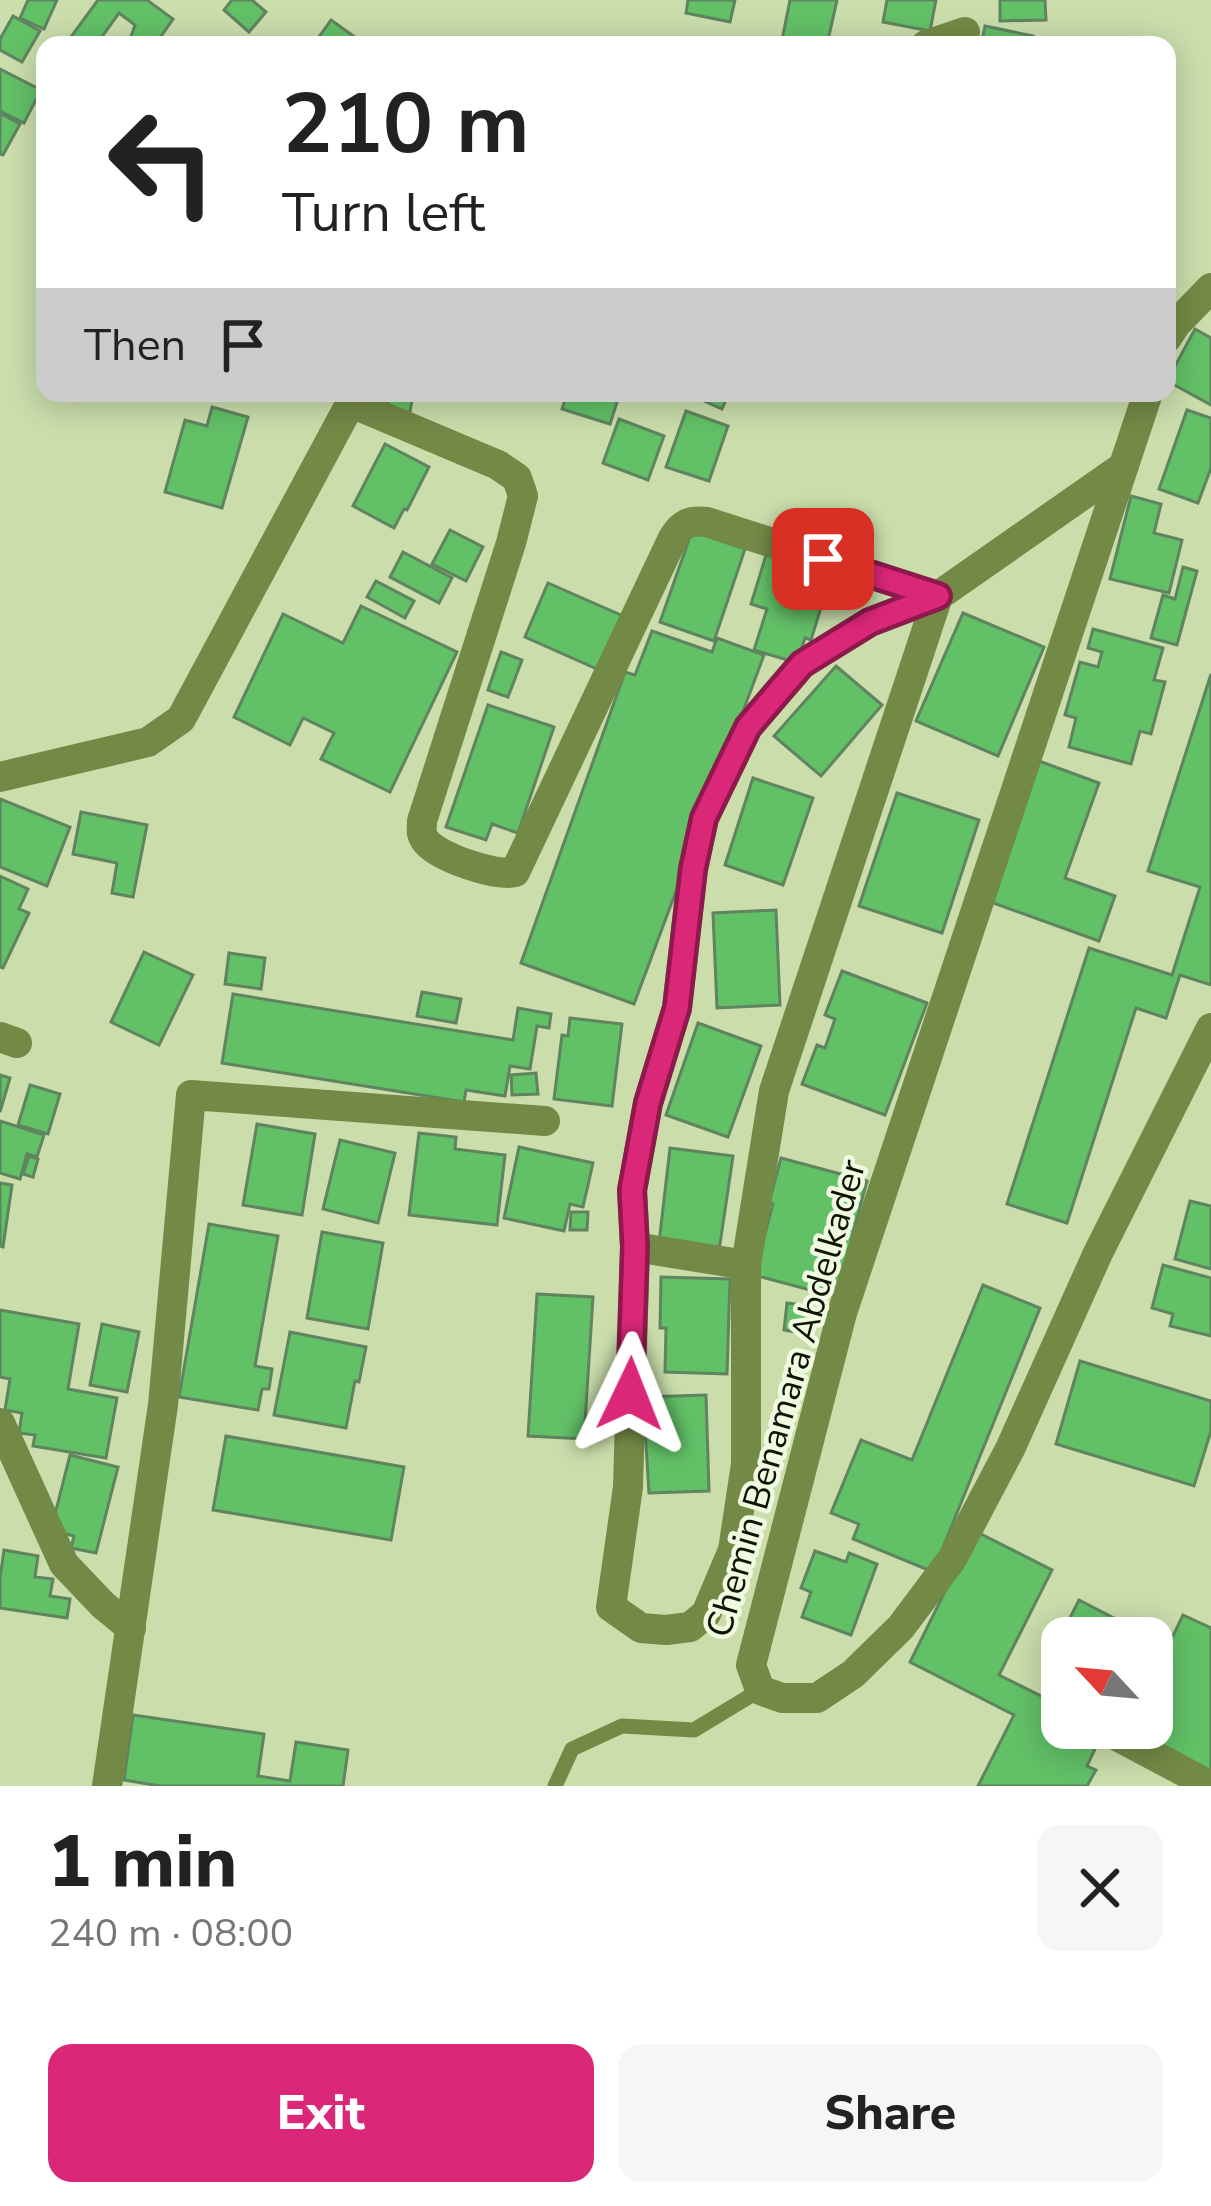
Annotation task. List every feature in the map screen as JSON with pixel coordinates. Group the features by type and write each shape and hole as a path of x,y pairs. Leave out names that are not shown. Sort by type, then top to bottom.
{"street":[{"path":"953,36 965,32"},
{"path":"1176,324 1211,288"},
{"path":"0,777 148,742 181,719 352,402"},
{"path":"363,402 497,465 517,478 523,496 422,821 427,843 458,860 502,874 514,872 666,551 680,527 692,520 938,596"},
{"name":"Chemin Benamara Abdelkader","path":"1145,402 842,1313 751,1665 760,1690 782,1698 817,1698 853,1674 901,1627 952,1559 1010,1448 1097,1253 1211,1028"},
{"path":"938,596 774,1091 746,1265 746,1465 733,1550 706,1614 690,1627 641,1628 611,1606 628,1487 635,1247 632,1190 648,1103 677,1008 693,869 704,818 748,727 802,664 870,622 938,596 1124,466"},
{"path":"107,1786 163,1405 190,1094 545,1121"},
{"path":"635,1247 746,1265"},
{"path":"0,1423 64,1564 131,1628"},
{"path":"1141,1749 1211,1786"}],"lane":[{"path":"555,1786 572,1749 622,1726 694,1730 760,1690"}],"building":[{"path":"28,0 57,0 44,29 20,18"},
{"path":"98,0 147,0 173,19 161,36 131,36 135,25 119,13 102,36 72,36"},
{"path":"232,0 252,0 266,12 249,32 224,10"},
{"path":"688,0 735,0 730,22 686,13"},
{"path":"790,0 837,0 829,36 783,36"},
{"path":"887,0 936,0 930,31 883,22"},
{"path":"1000,0 1045,0 1046,20 1000,21"},
{"path":"13,16 40,31 22,62 0,50 0,39"},
{"path":"331,20 353,36 319,36"},
{"path":"985,26 1033,36 983,36"},
{"path":"0,69 36,87 36,100 24,123 0,111"},
{"path":"0,113 20,124 3,155 0,154"},
{"path":"1195,329 1211,338 1211,405 1176,386 1176,364"},
{"path":"388,402 412,402 410,412 387,409"},
{"path":"564,402 617,402 610,424 562,409"},
{"path":"212,407 248,417 222,508 165,492 185,420 207,426"},
{"path":"1187,410 1211,418 1211,468 1198,503 1159,489"},
{"path":"686,411 728,426 709,481 666,467"},
{"path":"619,419 664,436 648,480 603,463"},
{"path":"385,444 429,467 394,528 353,506"},
{"path":"1131,496 1161,504 1154,533 1182,540 1169,593 1110,579"},
{"path":"450,530 483,547 466,581 432,564"},
{"path":"692,531 745,549 714,641 660,622"},
{"path":"403,552 452,578 439,603 390,577"},
{"path":"767,552 832,572 811,640 805,638 797,663 754,650 767,609 751,604"},
{"path":"1183,567 1197,571 1177,645 1151,638 1163,595 1175,599"},
{"path":"376,581 414,601 405,618 367,597"},
{"path":"548,583 630,619 606,673 525,637"},
{"path":"361,606 457,652 390,792 321,759 334,733 303,718 290,745 234,717 283,614 343,643"},
{"path":"963,613 1044,647 998,756 916,721"},
{"path":"1093,629 1163,648 1154,680 1165,682 1151,734 1140,731 1131,764 1069,747 1076,718 1065,715 1080,662 1098,667 1102,652 1088,648"},
{"path":"652,631 712,652 717,638 764,655 634,1004 521,963 625,672 635,675"},
{"path":"501,652 522,660 508,697 488,690"},
{"path":"836,666 882,705 821,776 774,736"},
{"path":"1211,674 1211,985 1180,975 1166,1018 1136,1008 1067,1223 1007,1204 1089,948 1172,975 1200,887 1148,871"},
{"path":"488,705 554,727 518,833 492,824 486,840 446,827"},
{"path":"1039,761 1099,783 1065,878 1115,896 1099,941 988,901"},
{"path":"753,778 813,798 783,885 725,865"},
{"path":"897,793 979,820 942,933 859,906"},
{"path":"0,799 70,827 47,886 0,867"},
{"path":"81,812 147,825 133,897 112,893 117,863 73,854"},
{"path":"0,876 28,889 19,909 29,913 3,968 0,967"},
{"path":"776,910 780,1005 717,1008 713,913"},
{"path":"144,952 193,975 159,1045 111,1022"},
{"path":"229,953 265,958 261,989 225,984"},
{"path":"842,971 927,1003 885,1115 802,1084 817,1045 825,1048 835,1019 825,1015"},
{"path":"422,992 461,999 456,1023 417,1016"},
{"path":"233,994 513,1040 518,1008 551,1014 549,1028 537,1026 530,1069 510,1066 505,1096 466,1090 464,1102 222,1063"},
{"path":"570,1018 622,1024 612,1106 554,1099 562,1035 568,1036"},
{"path":"698,1023 761,1046 728,1137 666,1115"},
{"path":"536,1073 538,1094 512,1095 511,1075"},
{"path":"0,1075 10,1078 0,1112"},
{"path":"30,1085 60,1094 48,1134 18,1125"},
{"path":"0,1121 44,1135 37,1157 27,1154 20,1179 0,1173"},
{"path":"257,1124 315,1134 302,1215 243,1205"},
{"path":"419,1133 456,1137 455,1149 505,1155 497,1225 409,1215"},
{"path":"340,1140 395,1153 378,1223 323,1209"},
{"path":"519,1147 593,1163 583,1207 570,1204 564,1231 504,1218"},
{"path":"670,1148 733,1156 719,1251 659,1243"},
{"path":"29,1156 38,1159 33,1177 23,1174"},
{"path":"781,1158 867,1181 836,1297 754,1275"},
{"path":"0,1183 12,1185 3,1247 0,1246"},
{"path":"1190,1201 1211,1206 1211,1269 1175,1259"},
{"path":"571,1212 588,1212 587,1230 570,1230"},
{"path":"209,1224 278,1236 255,1366 272,1369 269,1389 262,1389 258,1410 179,1397"},
{"path":"322,1232 383,1243 368,1329 307,1318"},
{"path":"1163,1265 1211,1278 1211,1336 1170,1326 1173,1314 1152,1308"},
{"path":"661,1277 730,1279 727,1374 665,1372"},
{"path":"983,1285 1040,1308 933,1572 853,1539 859,1524 831,1513 861,1440 912,1460"},
{"path":"537,1294 593,1297 584,1439 528,1436"},
{"path":"787,1303 812,1306 808,1334 784,1330"},
{"path":"0,1310 79,1324 68,1389 117,1398 106,1458 33,1446 35,1435 19,1433 22,1413 5,1410 10,1379 0,1377"},
{"path":"102,1324 139,1332 127,1392 90,1385"},
{"path":"290,1332 366,1347 346,1428 274,1415"},
{"path":"1080,1361 1211,1401 1211,1431 1194,1486 1056,1444"},
{"path":"706,1395 709,1491 649,1493 643,1397"},
{"path":"226,1436 404,1467 391,1540 213,1510"},
{"path":"70,1455 118,1467 96,1553 71,1548 74,1536 51,1530"},
{"path":"975,1531 1052,1570 999,1675 1041,1696 1041,1749 1095,1749 1087,1766 1096,1770 1087,1786 978,1786 1014,1715 910,1662"},
{"path":"4,1550 38,1556 35,1577 53,1579 50,1596 70,1599 67,1618 0,1608"},
{"path":"815,1551 846,1562 849,1553 877,1564 851,1635 802,1617 811,1592 801,1588"},
{"path":"1079,1600 1112,1617 1070,1617"},
{"path":"1183,1615 1211,1628 1211,1771 1166,1749 1173,1749 1173,1636"},
{"path":"133,1715 264,1734 258,1776 290,1781 296,1742 348,1750 343,1786 160,1786 124,1780"}],"route":[{"path":"630,1394 632,1190 648,1103 677,1008 693,869 704,818 748,727 802,664 870,622 938,596 823,559"}]}
